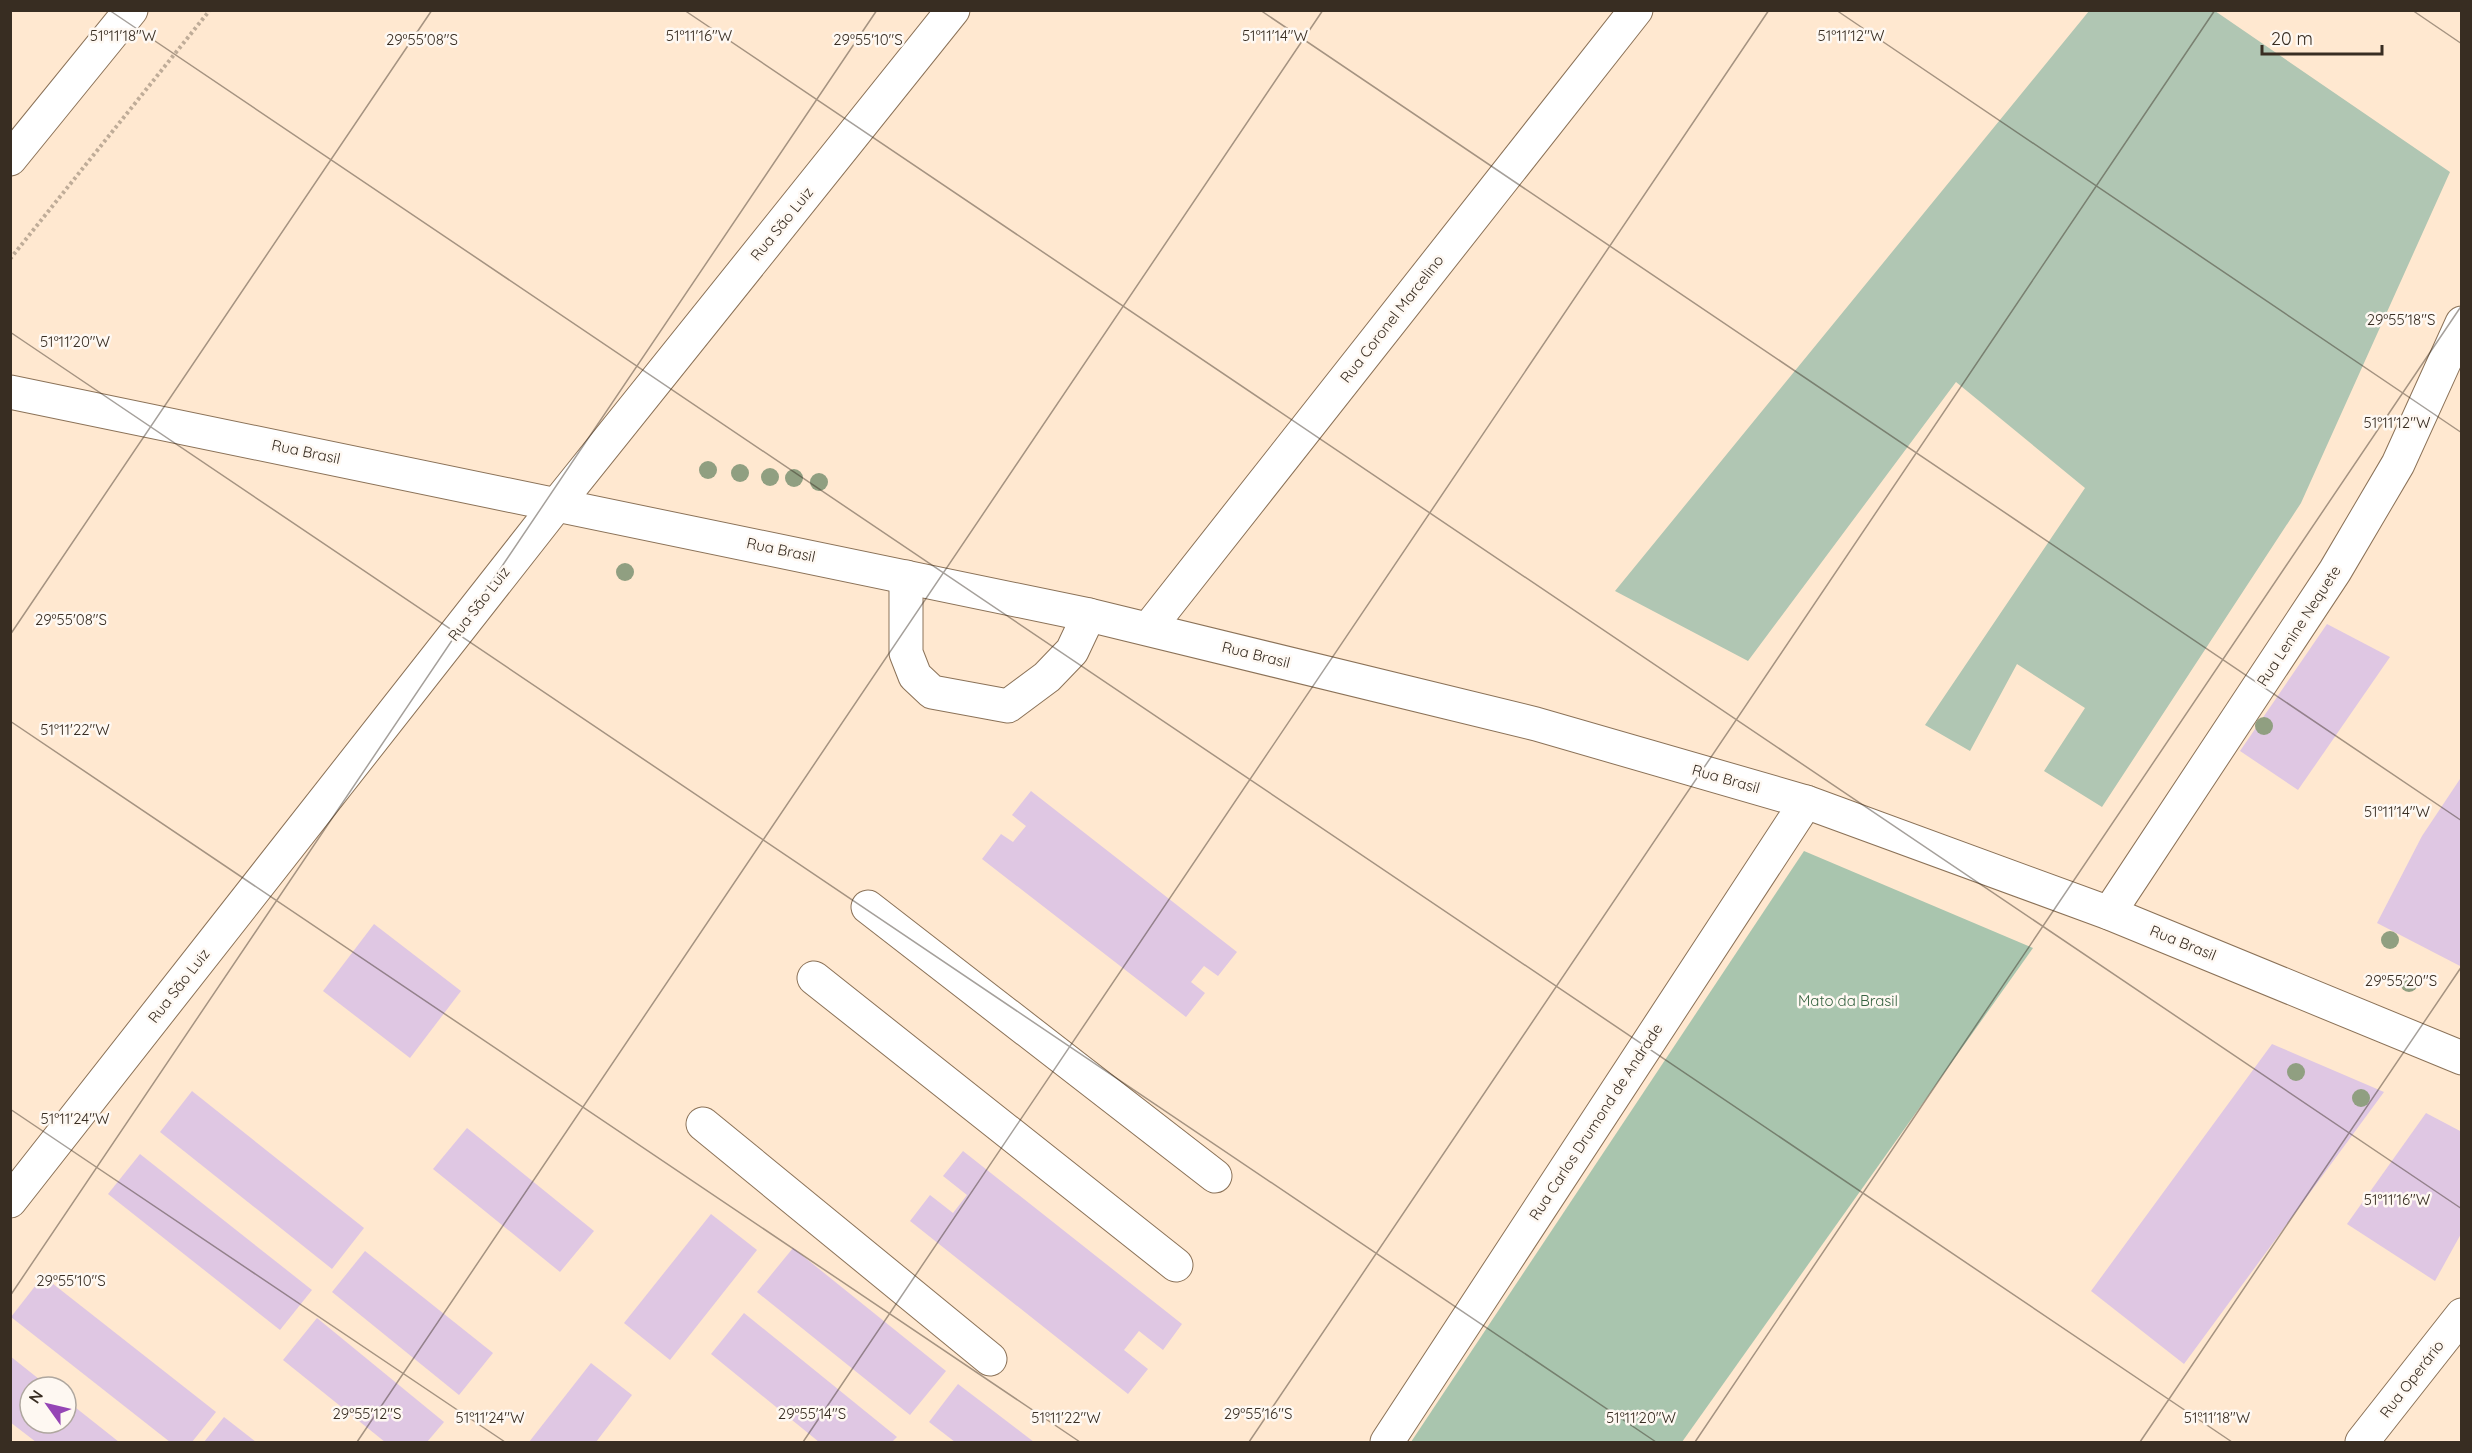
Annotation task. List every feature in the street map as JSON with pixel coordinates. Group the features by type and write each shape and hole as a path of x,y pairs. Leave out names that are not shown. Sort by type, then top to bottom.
{"street":[{"path":"10,159 131,10"},
{"name":"Rua São Luiz","path":"10,1200 558,504 952,10"},
{"name":"Rua Coronel Marcelino","path":"1149,628 1636,10"},
{"name":"Rua Lenine Nequete","path":"2109,913 2335,571 2398,464 2462,323"},
{"name":"Rua Brasil","path":"10,392 1149,628 1536,724 1806,802 2109,913 2462,1058"},
{"path":"906,577 906,653 915,676 932,692 1008,706 1047,677 1072,651 1089,615"},
{"name":"Rua Carlos Drumond de Andrade","path":"1387,1443 1806,802"},
{"path":"868,907 1215,1176"},
{"path":"814,978 1176,1265"},
{"path":"704,1124 990,1359"},
{"name":"Rua Operário","path":"2362,1443 2462,1315"}],"path":[{"path":"10,259 210,10"}],"green space":[{"path":"2089,11 2215,11 2450,172 2301,503 2102,807 2044,771 2085,708 2017,664 1970,751 1925,725 2085,488 1956,382 1748,661 1615,591"},
{"name":"Mato da Brasil","path":"1804,851 2033,948 1682,1442 1411,1442"}],"building":[{"path":"2327,624 2390,657 2298,790 2240,751"},
{"path":"2462,776 2462,967 2377,923 2422,836"},
{"path":"1031,791 1237,952 1218,976 1204,966 1191,982 1205,993 1186,1017 982,859 1001,834 1013,842 1026,826 1012,815"},
{"path":"374,924 461,991 410,1058 323,991"},
{"path":"2272,1044 2384,1092 2184,1364 2091,1291"},
{"path":"192,1091 364,1228 332,1269 160,1132"},
{"path":"2426,1113 2462,1132 2462,1232 2435,1281 2347,1224"},
{"path":"467,1128 594,1231 560,1272 433,1169"},
{"path":"963,1151 1182,1324 1163,1350 1139,1331 1124,1350 1148,1369 1128,1394 910,1221 930,1195 953,1213 967,1195 943,1176"},
{"path":"140,1154 312,1290 280,1330 108,1194"},
{"path":"711,1214 757,1250 670,1360 624,1323"},
{"path":"793,1248 946,1371 910,1415 757,1292"},
{"path":"365,1251 493,1353 459,1395 332,1292"},
{"path":"43,1276 216,1412 192,1442 170,1442 11,1317"},
{"path":"744,1313 897,1437 892,1442 819,1442 711,1354"},
{"path":"317,1318 444,1422 427,1442 385,1442 283,1360"},
{"path":"10,1356 34,1375 18,1375 18,1428 10,1422"},
{"path":"591,1363 632,1395 596,1442 529,1442"},
{"path":"958,1384 1034,1442 955,1442 929,1422"},
{"path":"78,1410 119,1442 36,1442 27,1435 78,1435"},
{"path":"224,1417 256,1442 204,1442"}]}
